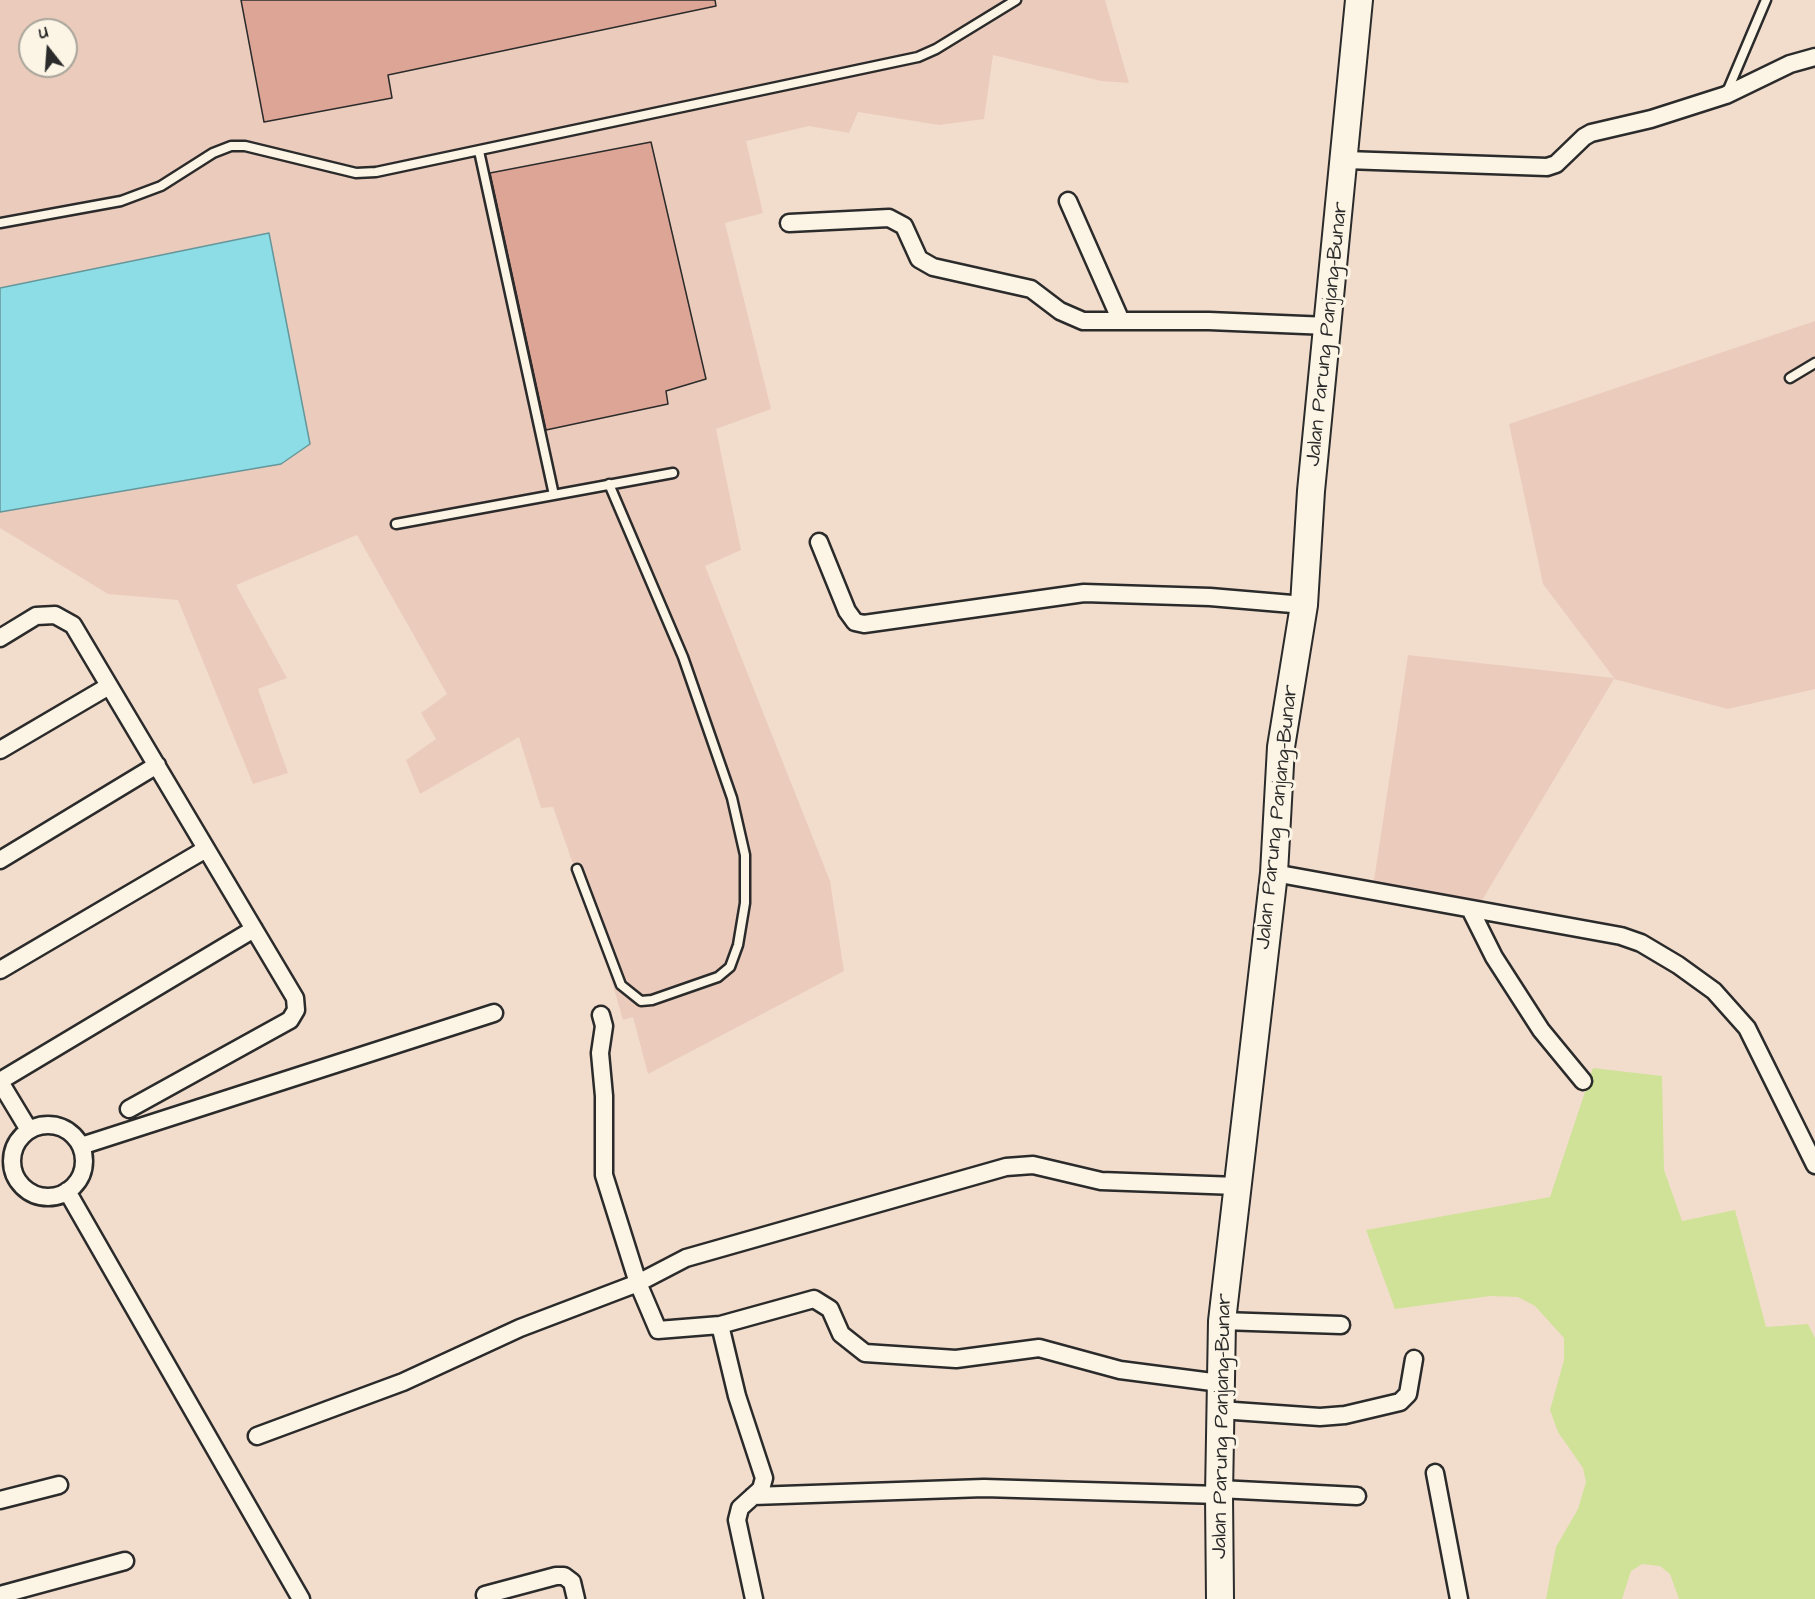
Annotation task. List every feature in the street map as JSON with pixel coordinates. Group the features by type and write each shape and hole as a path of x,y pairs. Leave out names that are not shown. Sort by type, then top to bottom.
{"main road":[{"name":"Jalan Parung Panjang–Bunar","path":"1220,1599 1222,1321 1274,873 1281,747 1304,605 1359,0"}],"street":[{"path":"1346,160 1546,167 1556,164 1584,136 1591,133 1651,119 1726,95 1790,64 1815,57"},
{"path":"1068,201 1121,321"},
{"path":"789,223 889,218 904,226 919,259 933,267 1031,289 1060,311 1083,321 1209,321 1328,326"},
{"path":"819,543 847,611 855,622 864,624 1084,593 1210,597 1304,605"},
{"path":"0,638 36,616 55,615 73,625 295,999 296,1010 290,1020 129,1109"},
{"path":"0,750 109,686"},
{"path":"0,860 156,765"},
{"path":"0,970 207,849"},
{"path":"1274,873 1621,936 1641,943 1678,965 1714,991 1747,1028 1815,1165"},
{"path":"1470,909 1494,957 1541,1030 1583,1081"},
{"path":"29,1130 0,1082 254,929"},
{"path":"81,1146 494,1013"},
{"path":"601,1015 604,1026 600,1053 604,1096 604,1175 638,1283 658,1330 720,1325 814,1299 830,1309 841,1334 865,1353 956,1359 1039,1348 1119,1370 1220,1383"},
{"path":"53,1125 75,1136 81,1146 84,1159 83,1172 67,1191 55,1196 42,1197 7,1176 14,1149 20,1138 29,1130 53,1125"},
{"path":"257,1436 403,1382 520,1328 638,1283 686,1258 1006,1167 1034,1165 1101,1181 1237,1186"},
{"path":"67,1191 301,1599"},
{"path":"1222,1321 1341,1326"},
{"path":"720,1325 737,1396 764,1478 761,1489 740,1508 738,1520 754,1599"},
{"path":"1220,1410 1320,1417 1345,1415 1400,1402 1408,1394 1414,1359"},
{"path":"1435,1473 1459,1599"},
{"path":"0,1500 59,1485"},
{"path":"753,1496 984,1488 1357,1496"},
{"path":"0,1595 126,1561"},
{"path":"485,1595 556,1576 564,1576 572,1582 576,1599"}],"lane":[{"path":"0,223 122,201 161,186 213,153 231,146 245,146 356,173 376,172 918,57 1016,0"},
{"path":"1726,95 1766,0"},
{"path":"479,151 554,495"},
{"path":"1790,378 1815,363"},
{"path":"396,524 673,473"},
{"path":"577,869 621,985 640,1001 652,1000 718,977 730,967 738,945 746,903 746,855 732,798 683,657 609,484"}],"shaded area":[{"path":"0,0 1105,0 1129,83 1101,81 993,55 984,119 939,125 858,112 849,133 809,126 746,141 763,213 725,223 771,409 716,429 741,550 705,566 830,881 844,971 648,1074 633,1017 623,1020 601,944 553,807 541,808 519,737 420,794 406,760 436,739 421,713 447,694 357,535 236,585 287,678 258,689 288,773 253,784 178,600 108,594 0,528"},
{"path":"1815,321 1815,689 1728,709 1614,679 1478,907 1373,887 1408,655 1614,678 1543,584 1509,424"}],"green space":[{"path":"1593,1068 1662,1076 1664,1170 1682,1221 1735,1210 1766,1327 1808,1324 1815,1338 1815,1599 1679,1599 1670,1574 1660,1566 1642,1564 1631,1571 1622,1599 1546,1599 1556,1547 1578,1509 1586,1482 1583,1468 1558,1432 1550,1410 1564,1360 1564,1338 1535,1306 1518,1297 1490,1296 1395,1309 1366,1230 1550,1197"}],"water":[{"path":"269,233 310,444 281,464 0,512 0,288"}],"building":[{"path":"241,0 715,0 716,6 388,75 392,98 264,122"},
{"path":"651,142 706,379 666,391 668,404 546,430 490,173"}]}
